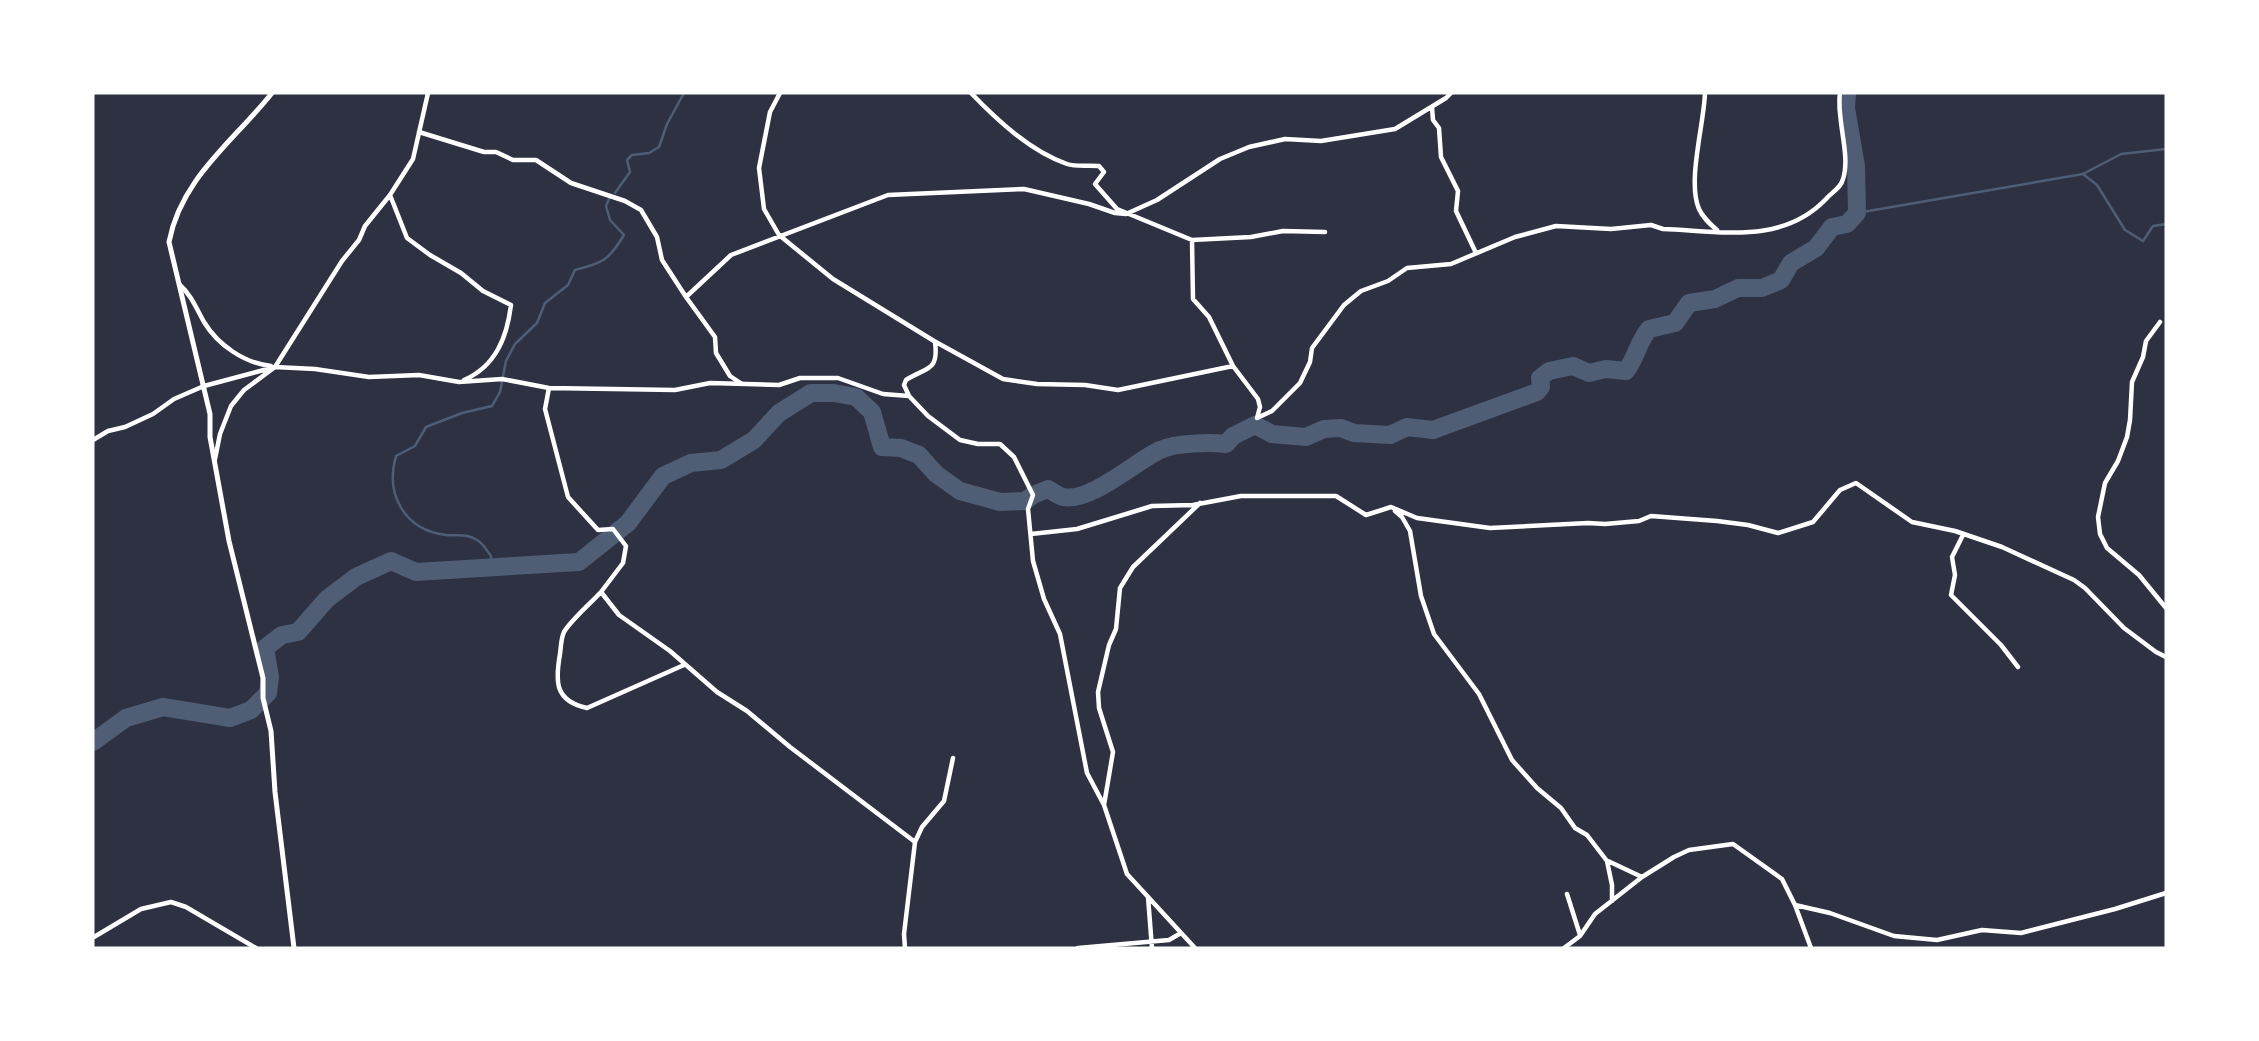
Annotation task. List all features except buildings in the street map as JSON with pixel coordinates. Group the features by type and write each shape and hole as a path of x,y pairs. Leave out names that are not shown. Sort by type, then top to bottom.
{"street":[{"path":"272,93 224,145 190,189 173,221 169,242 210,414 214,463 232,554 263,678 263,698 271,731 275,792 294,948"},
{"path":"214,463 220,433 231,406 244,390 275,367 342,261 359,240 365,226 390,195 413,159 428,93"},
{"path":"779,93 770,112 759,168 764,209 779,235 833,279 934,341 1003,379 1037,384 1085,385 1118,390 1173,376 1233,366"},
{"path":"971,93 991,114 1034,147 1069,165 1100,166 1104,172 1095,184 1118,209 1192,240 1251,237 1283,231 1325,232"},
{"path":"686,297 731,255 888,195 1024,189 1126,214 1157,200 1220,159 1249,147 1285,139 1321,141 1395,130 1451,93"},
{"path":"1705,93 1697,159 1698,207 1717,231"},
{"path":"1192,240 1194,299 1209,317 1233,366 1258,399 1260,407 1256,418 1272,411 1300,383 1310,362 1312,348 1344,305 1361,291 1388,281 1407,268 1451,264 1536,230 1556,226 1611,229 1651,225 1663,229 1762,232 1786,226 1819,208 1844,177 1844,146 1838,106 1840,93"},
{"path":"1432,107 1433,120 1439,128 1441,157 1458,191 1456,211 1476,253"},
{"path":"418,131 484,152 496,152 513,160 536,160 571,183 625,201 641,210 657,237 662,260 715,337 716,353 730,376 743,384"},
{"path":"390,195 407,238 430,255 461,272 484,291 511,305 509,327 500,350 476,375 459,382"},
{"path":"180,285 190,294 206,325 235,354 253,363 275,367 315,369 369,377 419,375 459,382 502,379 549,388 675,390 710,383 779,385 800,378 838,378 883,394 909,397"},
{"path":"2160,322 2146,341 2143,357 2132,382 2127,437 2118,461 2105,483 2098,517 2100,534 2107,548 2139,575 2166,608"},
{"path":"934,341 937,358 932,366 906,380 904,385 909,397 928,416 960,440 978,444 1000,444 1014,457 1033,495 1028,509 1033,561 1044,598 1060,634 1087,773 1104,805 1127,874 1195,948"},
{"path":"93,440 108,431 125,427 153,414 174,399 204,386 275,367"},
{"path":"549,388 545,409 568,497 598,530 612,529 626,546 623,563 601,592 563,633 557,678 559,690 575,705 587,708 684,665"},
{"path":"1031,534 1077,529 1152,506 1193,505 1241,495 1336,496 1366,515 1391,507 1417,518 1490,528 1605,524 1651,516 1728,522 1779,533 1813,522 1840,490 1856,483 1912,522 1955,531 2002,547 2074,580 2124,628 2166,657"},
{"path":"1104,805 1113,752 1099,708 1098,692 1109,645 1116,629 1120,588 1133,568 1201,502"},
{"path":"1391,507 1402,517 1410,531 1422,596 1434,634 1479,694 1512,760 1537,788 1561,808 1575,828 1587,835 1607,861 1612,901"},
{"path":"1963,535 1952,557 1955,575 1951,595 2001,645 2018,667"},
{"path":"601,592 619,615 670,651 717,692 747,711 915,842"},
{"path":"905,948 904,934 915,842 922,827 944,802 953,758"},
{"path":"1564,948 1580,936 1595,914 1642,877 1689,850 1733,844 1782,878 1811,948"},
{"path":"1607,861 1642,877"},
{"path":"1795,905 1830,913 1894,936 1937,940 1982,930 2021,933 2115,909 2166,892"},
{"path":"1567,894 1580,936"},
{"path":"1148,897 1152,948"},
{"path":"94,937 141,909 171,902 186,906 256,948"},
{"path":"1077,948 1168,940 1181,933"}],"waterway":[{"path":"615,193 630,172 627,160 632,155 649,153 659,147 667,124 684,93"},
{"path":"93,742 126,718 163,707 230,718 251,710 268,693 270,677 265,648 282,635 298,632 327,599 356,577 391,561 416,572 579,562 628,523 663,476 691,463 721,460 754,440 779,413 811,393 856,397 872,412 882,447 901,448 919,455 936,474 960,491 1000,502 1025,501 1048,489 1063,497 1086,494 1160,450 1193,444 1226,444 1233,436 1255,425 1272,434 1306,437 1324,429 1341,428 1354,433 1390,435 1407,427 1433,430 1537,392 1541,387 1540,378 1549,371 1573,366 1589,373 1606,369 1626,371 1649,329 1675,323 1689,303 1715,299 1738,288 1762,288 1781,280 1791,263 1816,248 1832,227 1847,224 1857,213 1856,166 1846,108 1847,93"},
{"path":"1857,213 2083,174 2121,154 2166,149"},
{"path":"2083,174 2097,185 2125,230 2143,241 2153,226 2166,224"},
{"path":"490,569 491,556 479,541 466,536 431,532 409,518 401,508 393,484 396,456 415,446 426,427 462,413 492,406 500,392 506,361 515,344 537,323 545,303 568,285 575,270 599,262 609,255 624,235 610,220 606,206 609,199"}]}
